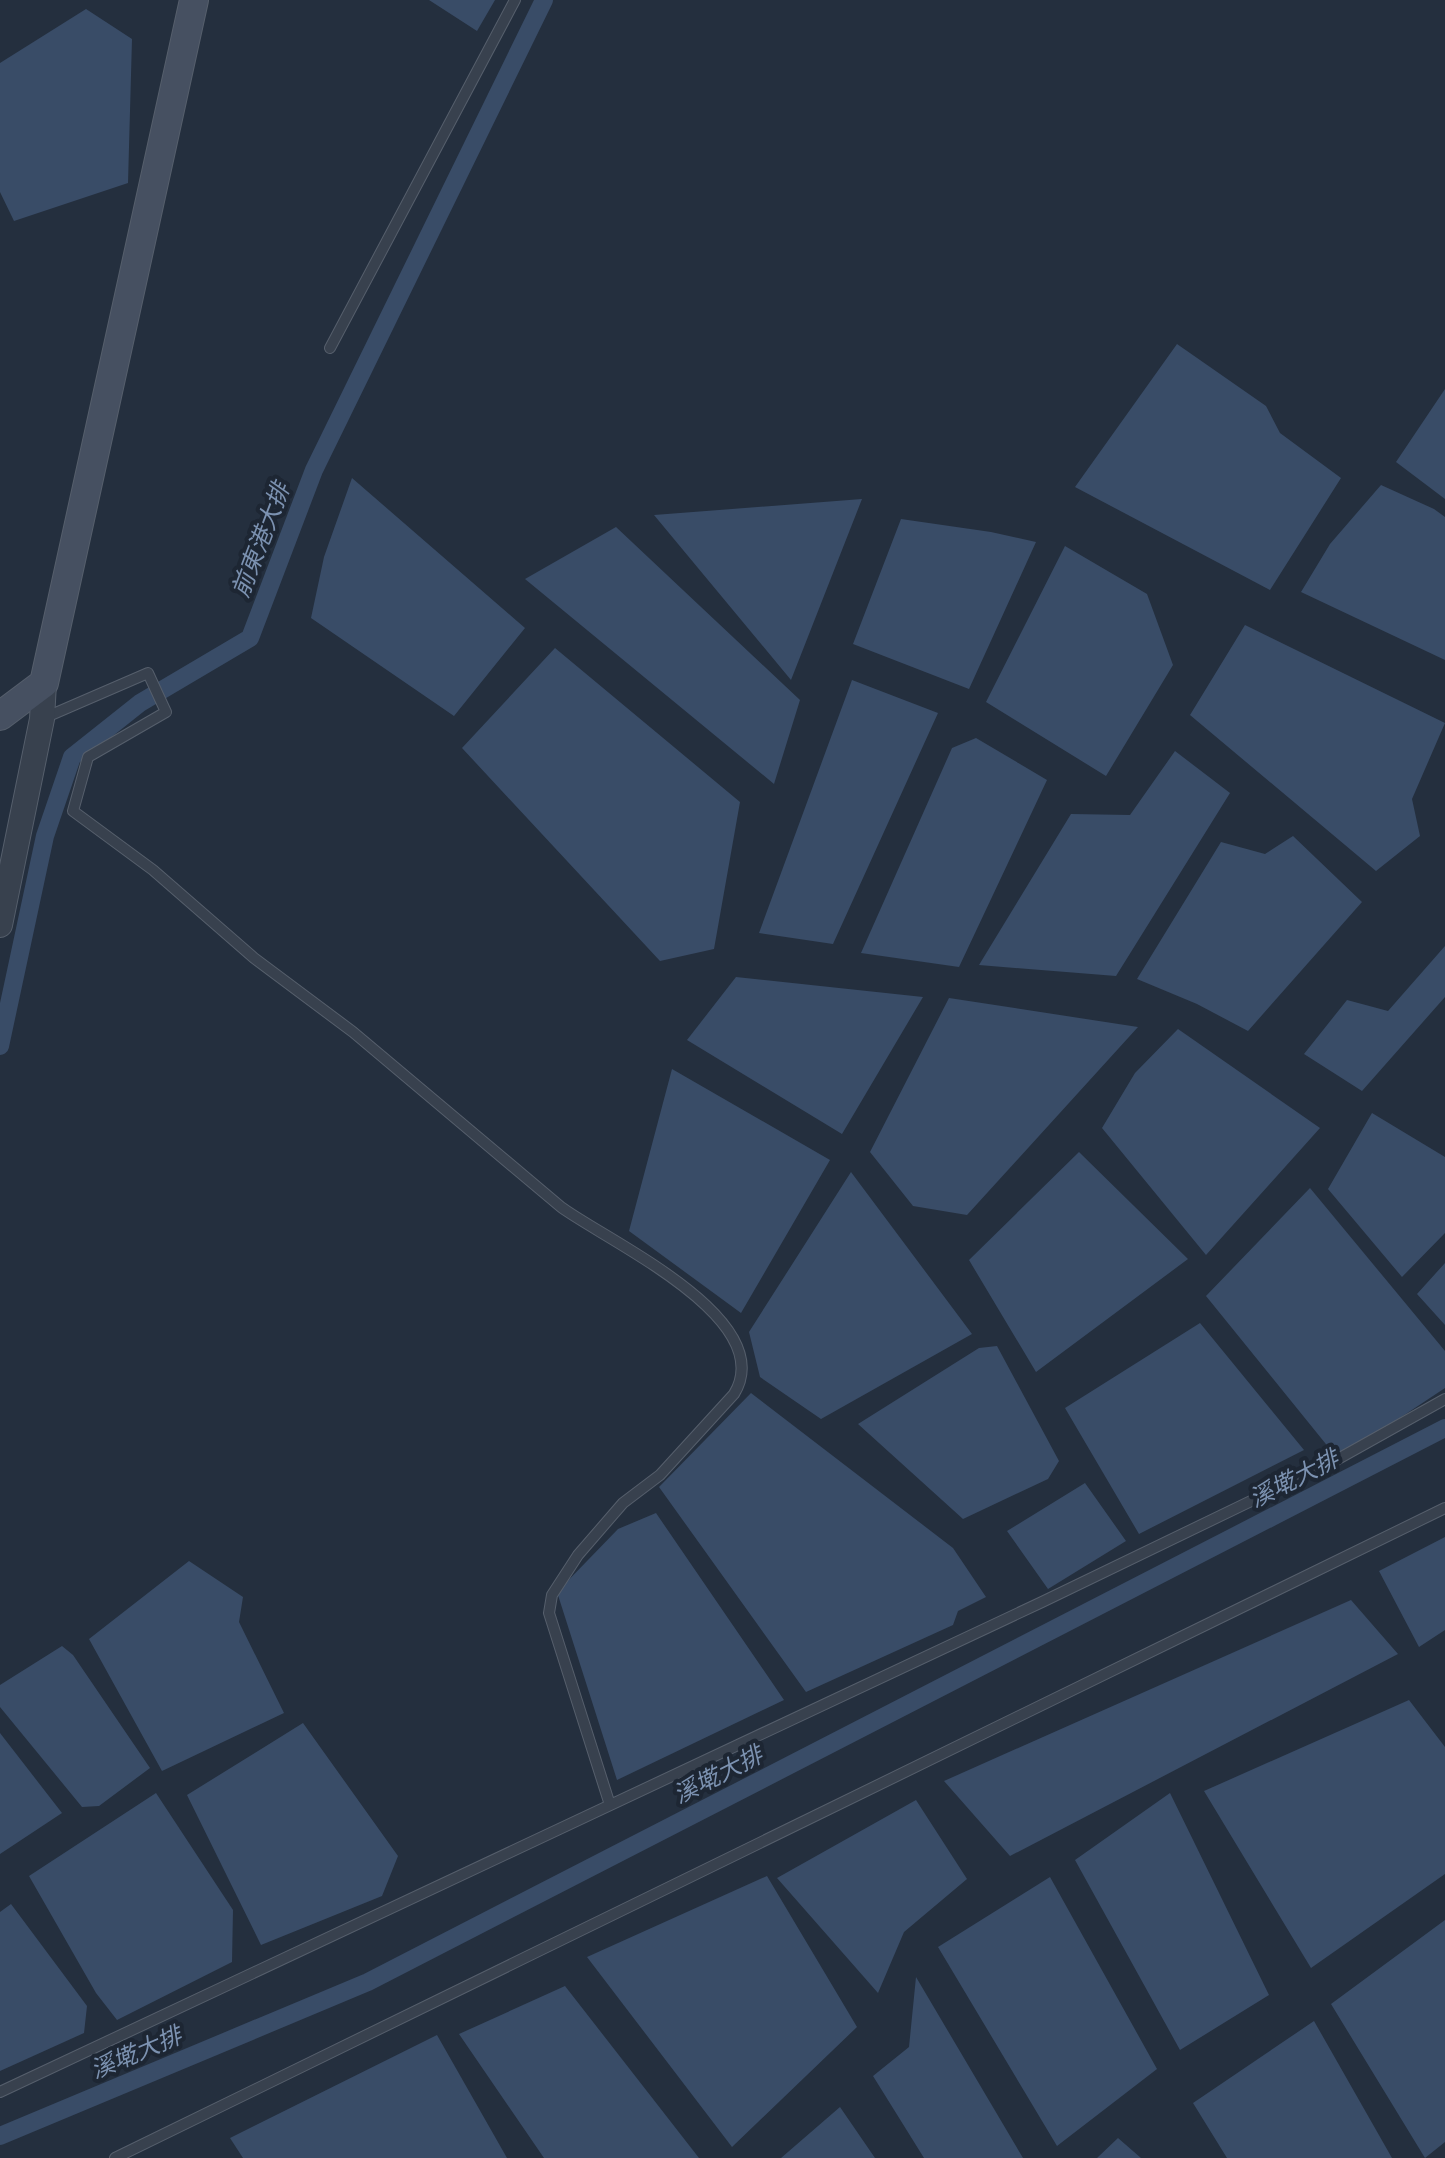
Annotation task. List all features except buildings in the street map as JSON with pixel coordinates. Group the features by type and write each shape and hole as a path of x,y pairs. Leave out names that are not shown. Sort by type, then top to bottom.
{"main road":[{"path":"0,716 44,683 194,0"}],"street":[{"path":"0,925 42,719 44,683"}],"lane":[{"path":"330,348 515,0"},
{"path":"42,719 148,673 166,712 88,757 73,811 153,870 254,958 353,1032 561,1207 676,1281 725,1323 734,1340 743,1369 741,1382 734,1394 660,1475 623,1503 578,1555 552,1595 549,1613 610,1805"},
{"path":"0,2092 1338,1459 1445,1399"},
{"path":"115,2158 1445,1508"}],"water":[{"path":"429,0 495,0 477,31"},
{"path":"86,9 132,39 128,183 14,221 0,192 0,63"},
{"path":"1177,344 1266,406 1280,433 1341,478 1270,590 1075,487"},
{"path":"1445,389 1445,499 1396,462"},
{"path":"352,478 525,628 454,716 311,618 324,557"},
{"path":"1381,485 1445,517 1445,660 1301,592 1330,544"},
{"path":"862,499 791,680 654,515"},
{"path":"901,519 1036,542 969,689 853,644"},
{"path":"616,527 800,700 774,784 525,579"},
{"path":"1065,546 1147,594 1173,665 1106,776 986,702"},
{"path":"1245,625 1445,723 1412,799 1420,836 1376,871 1190,715"},
{"path":"555,648 740,802 714,949 660,961 462,748"},
{"path":"852,680 938,713 833,944 759,933"},
{"path":"976,738 1047,780 959,967 861,953 952,748"},
{"path":"1175,751 1230,793 1116,976 979,965 1071,814 1130,815"},
{"path":"1293,836 1362,902 1248,1031 1197,1004 1137,979 1221,842 1265,854"},
{"path":"1445,946 1445,997 1362,1091 1304,1054 1347,1000 1388,1011"},
{"path":"736,977 923,997 842,1134 687,1040"},
{"path":"949,998 1138,1027 967,1215 913,1206 870,1152"},
{"path":"1178,1029 1320,1128 1206,1255 1102,1128 1135,1073"},
{"path":"672,1069 830,1160 741,1313 629,1231"},
{"path":"1372,1113 1445,1157 1445,1233 1402,1277 1328,1189"},
{"path":"1079,1152 1188,1259 1036,1372 969,1260"},
{"path":"851,1172 972,1334 821,1419 760,1377 749,1332"},
{"path":"1310,1188 1445,1351 1445,1388 1338,1459 1206,1296"},
{"path":"1445,1263 1445,1325 1417,1294"},
{"path":"1200,1323 1304,1450 1139,1534 1065,1408"},
{"path":"997,1346 1059,1461 1048,1479 963,1519 858,1424 979,1348"},
{"path":"751,1393 953,1548 986,1597 958,1611 953,1625 806,1692 659,1487"},
{"path":"1085,1483 1126,1541 1048,1589 1007,1531"},
{"path":"656,1513 784,1700 617,1780 557,1592 618,1529"},
{"path":"1445,1537 1445,1630 1419,1647 1379,1571"},
{"path":"189,1561 243,1597 239,1622 284,1713 162,1771 89,1639"},
{"path":"1351,1600 1398,1654 1010,1856 944,1781"},
{"path":"62,1646 73,1655 150,1768 99,1806 82,1807 0,1707 0,1685"},
{"path":"1409,1700 1445,1747 1445,1874 1311,1968 1204,1791"},
{"path":"303,1723 398,1856 382,1896 261,1945 187,1795"},
{"path":"0,1733 62,1813 0,1854"},
{"path":"156,1793 233,1910 232,1962 117,2020 96,1993 29,1876"},
{"path":"1170,1793 1269,1995 1180,2050 1075,1860"},
{"path":"916,1800 967,1879 904,1932 878,1993 777,1878"},
{"path":"767,1876 857,2027 732,2147 587,1957"},
{"path":"1050,1877 1157,2069 1057,2146 938,1947"},
{"path":"11,1904 87,2006 84,2033 0,2071 0,1912"},
{"path":"1445,1920 1445,2142 1425,2158 1331,2004"},
{"path":"916,1977 1023,2158 924,2158 873,2076 909,2047"},
{"path":"565,1986 699,2158 544,2158 459,2034"},
{"path":"1314,2021 1392,2158 1227,2158 1193,2103"},
{"path":"437,2035 507,2158 243,2158 230,2138"},
{"path":"840,2107 875,2158 781,2158"},
{"path":"1118,2138 1141,2158 1097,2158"}],"waterway":[{"name":"前東港大排","path":"0,1046 45,836 72,757 140,703 250,638 314,470 544,0"},
{"name":"溪墘大排","path":"0,2136 368,1982 1445,1428"}]}
